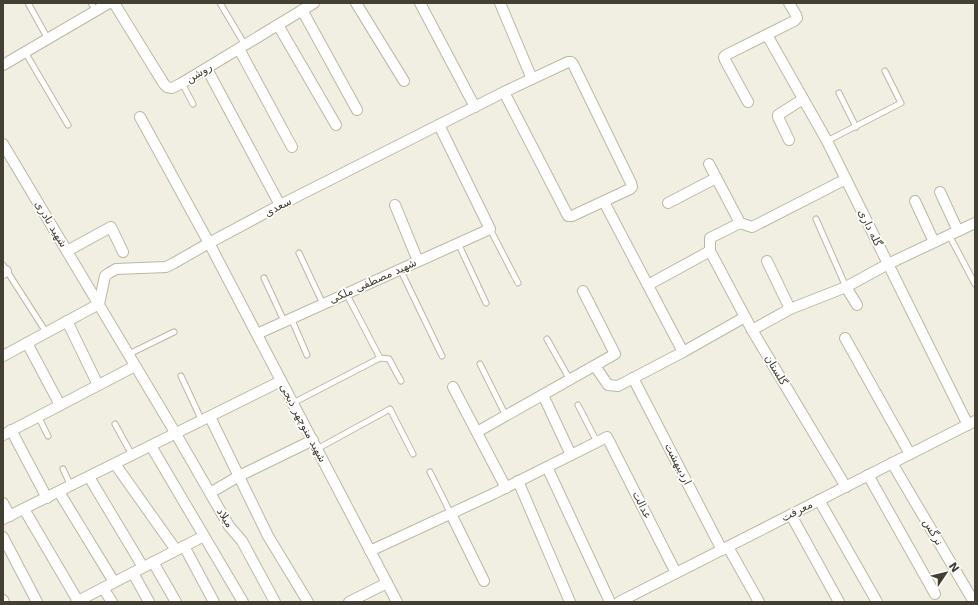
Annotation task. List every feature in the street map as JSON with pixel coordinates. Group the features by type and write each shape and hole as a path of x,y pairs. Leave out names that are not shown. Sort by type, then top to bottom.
{"street":[{"path":"3,65 48,39 94,7 109,3"},
{"name":"روشن","path":"114,3 167,87 172,88 314,3"},
{"path":"356,3 404,81"},
{"path":"420,3 475,107"},
{"path":"500,3 532,79"},
{"path":"748,102 724,57 794,21 797,18 790,3"},
{"path":"302,10 357,110"},
{"path":"278,25 336,125"},
{"name":"گله داری","path":"767,35 827,140 888,264 971,423"},
{"path":"242,47 292,147"},
{"name":"سعدی","path":"99,304 105,276 108,273 116,270 166,267 280,205 504,92 568,62 573,64 632,186 630,189 604,202"},
{"path":"206,69 280,205"},
{"path":"504,92 568,216 572,216 604,202 683,352"},
{"path":"789,140 778,114 803,99"},
{"name":"شهید منوچهر ذبحی","path":"140,117 209,243 397,602"},
{"path":"439,125 490,229"},
{"name":"شهید نادری","path":"3,144 135,366"},
{"path":"709,164 740,223 752,227 846,179"},
{"path":"668,202 716,178"},
{"path":"940,192 954,233"},
{"path":"915,201 934,242"},
{"path":"395,205 418,261"},
{"path":"752,330 790,309 846,286 975,222"},
{"path":"648,285 710,251 710,238 740,223"},
{"path":"67,251 111,227 122,252"},
{"name":"شهید مصطفی ملکی","path":"256,334 490,229"},
{"name":"گلستان","path":"710,251 752,330 846,487"},
{"path":"767,261 790,309"},
{"path":"846,286 857,305"},
{"path":"477,432 615,354 583,291"},
{"path":"3,356 99,304"},
{"path":"595,366 608,385 618,386 745,317"},
{"path":"67,321 98,385"},
{"path":"845,338 910,454"},
{"path":"27,343 60,405"},
{"path":"47,498 7,432 135,366"},
{"name":"میلاد","path":"135,366 229,526 242,541 274,602"},
{"name":"اردیبهشت","path":"633,378 725,548 759,602"},
{"path":"3,503 6,518 281,381"},
{"path":"454,387 506,488"},
{"path":"543,395 571,455"},
{"path":"206,419 239,476 268,536 308,602"},
{"name":"معرفت","path":"619,602 634,599 676,573 971,423"},
{"name":"عدالت","path":"597,442 607,437 676,573"},
{"path":"370,550 506,488 597,442"},
{"path":"210,493 239,476 315,445"},
{"path":"151,446 243,602"},
{"name":"نرگس","path":"892,463 974,602"},
{"path":"114,464 180,548 214,602"},
{"path":"547,467 610,602"},
{"path":"868,476 935,594"},
{"path":"89,477 143,567"},
{"path":"518,482 570,602"},
{"path":"59,492 114,582"},
{"path":"819,500 877,602"},
{"path":"24,509 77,601 204,536"},
{"path":"450,514 484,581"},
{"path":"790,515 838,602"},
{"path":"3,537 37,602"},
{"path":"153,562 176,602"},
{"path":"133,573 149,602"},
{"path":"355,601 387,583"},
{"path":"103,588 112,602"}],"lane":[{"path":"28,3 48,39"},
{"path":"220,3 242,47"},
{"path":"25,52 68,125"},
{"path":"827,140 856,127 901,103 885,71"},
{"path":"182,83 193,104"},
{"path":"839,93 856,127"},
{"path":"816,219 846,286"},
{"path":"490,229 518,282"},
{"path":"954,233 975,284"},
{"path":"458,243 486,303"},
{"path":"299,253 323,304"},
{"path":"400,269 442,356"},
{"path":"4,270 46,332"},
{"path":"264,278 306,355"},
{"path":"346,293 380,358"},
{"path":"129,354 174,332"},
{"path":"547,339 570,380"},
{"path":"293,403 380,358 389,358 401,381"},
{"path":"480,364 506,416"},
{"path":"181,376 206,419"},
{"path":"578,405 597,442"},
{"path":"315,445 390,409 413,454"},
{"path":"38,416 48,436"},
{"path":"115,424 132,455"},
{"path":"64,469 71,486"},
{"path":"430,472 450,514"}]}
